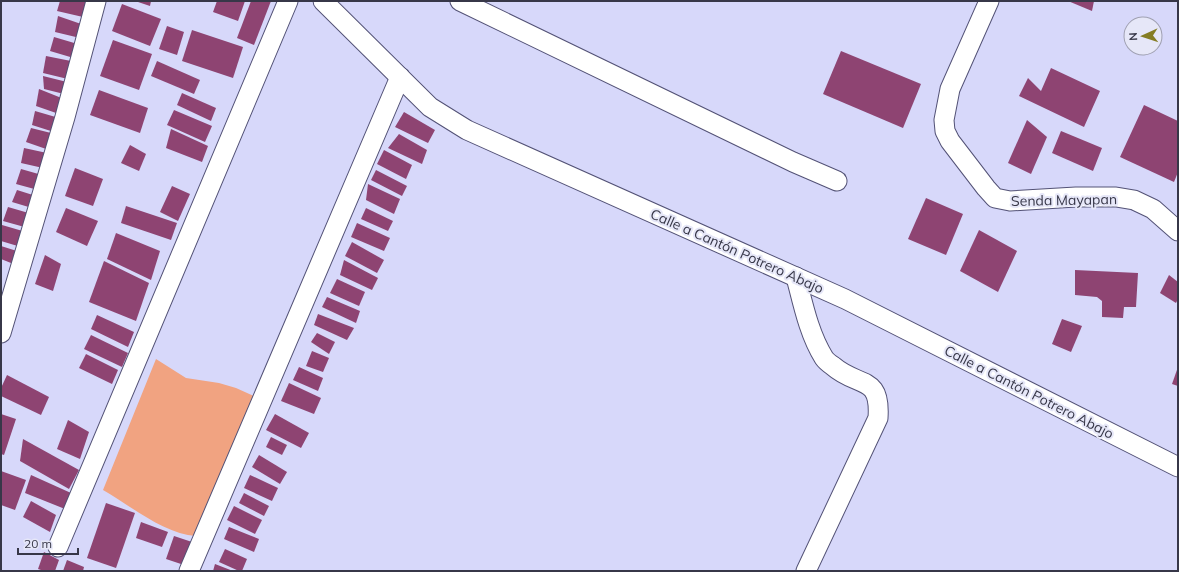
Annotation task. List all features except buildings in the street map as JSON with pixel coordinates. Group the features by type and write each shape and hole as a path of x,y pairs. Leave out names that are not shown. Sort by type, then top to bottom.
{"street":[{"path":"1,333 96,1"},
{"path":"58,547 288,1"},
{"name":"Calle a Cantón Potrero Abajo","path":"323,1 430,107 467,130 845,299 1178,467"},
{"path":"460,1 793,162 837,181"},
{"name":"Senda Mayapan","path":"989,1 950,89 944,120 945,130 950,141 986,188 995,198 1010,202 1116,196 1134,200 1153,209 1178,230"},
{"path":"189,571 400,77"},
{"path":"796,277 808,324 825,359 840,373 871,386 875,392 879,404 878,418 806,571"}],"shaded area":[{"path":"156,359 186,378 219,383 236,388 256,397 196,536 184,534 160,525 103,490"}]}
